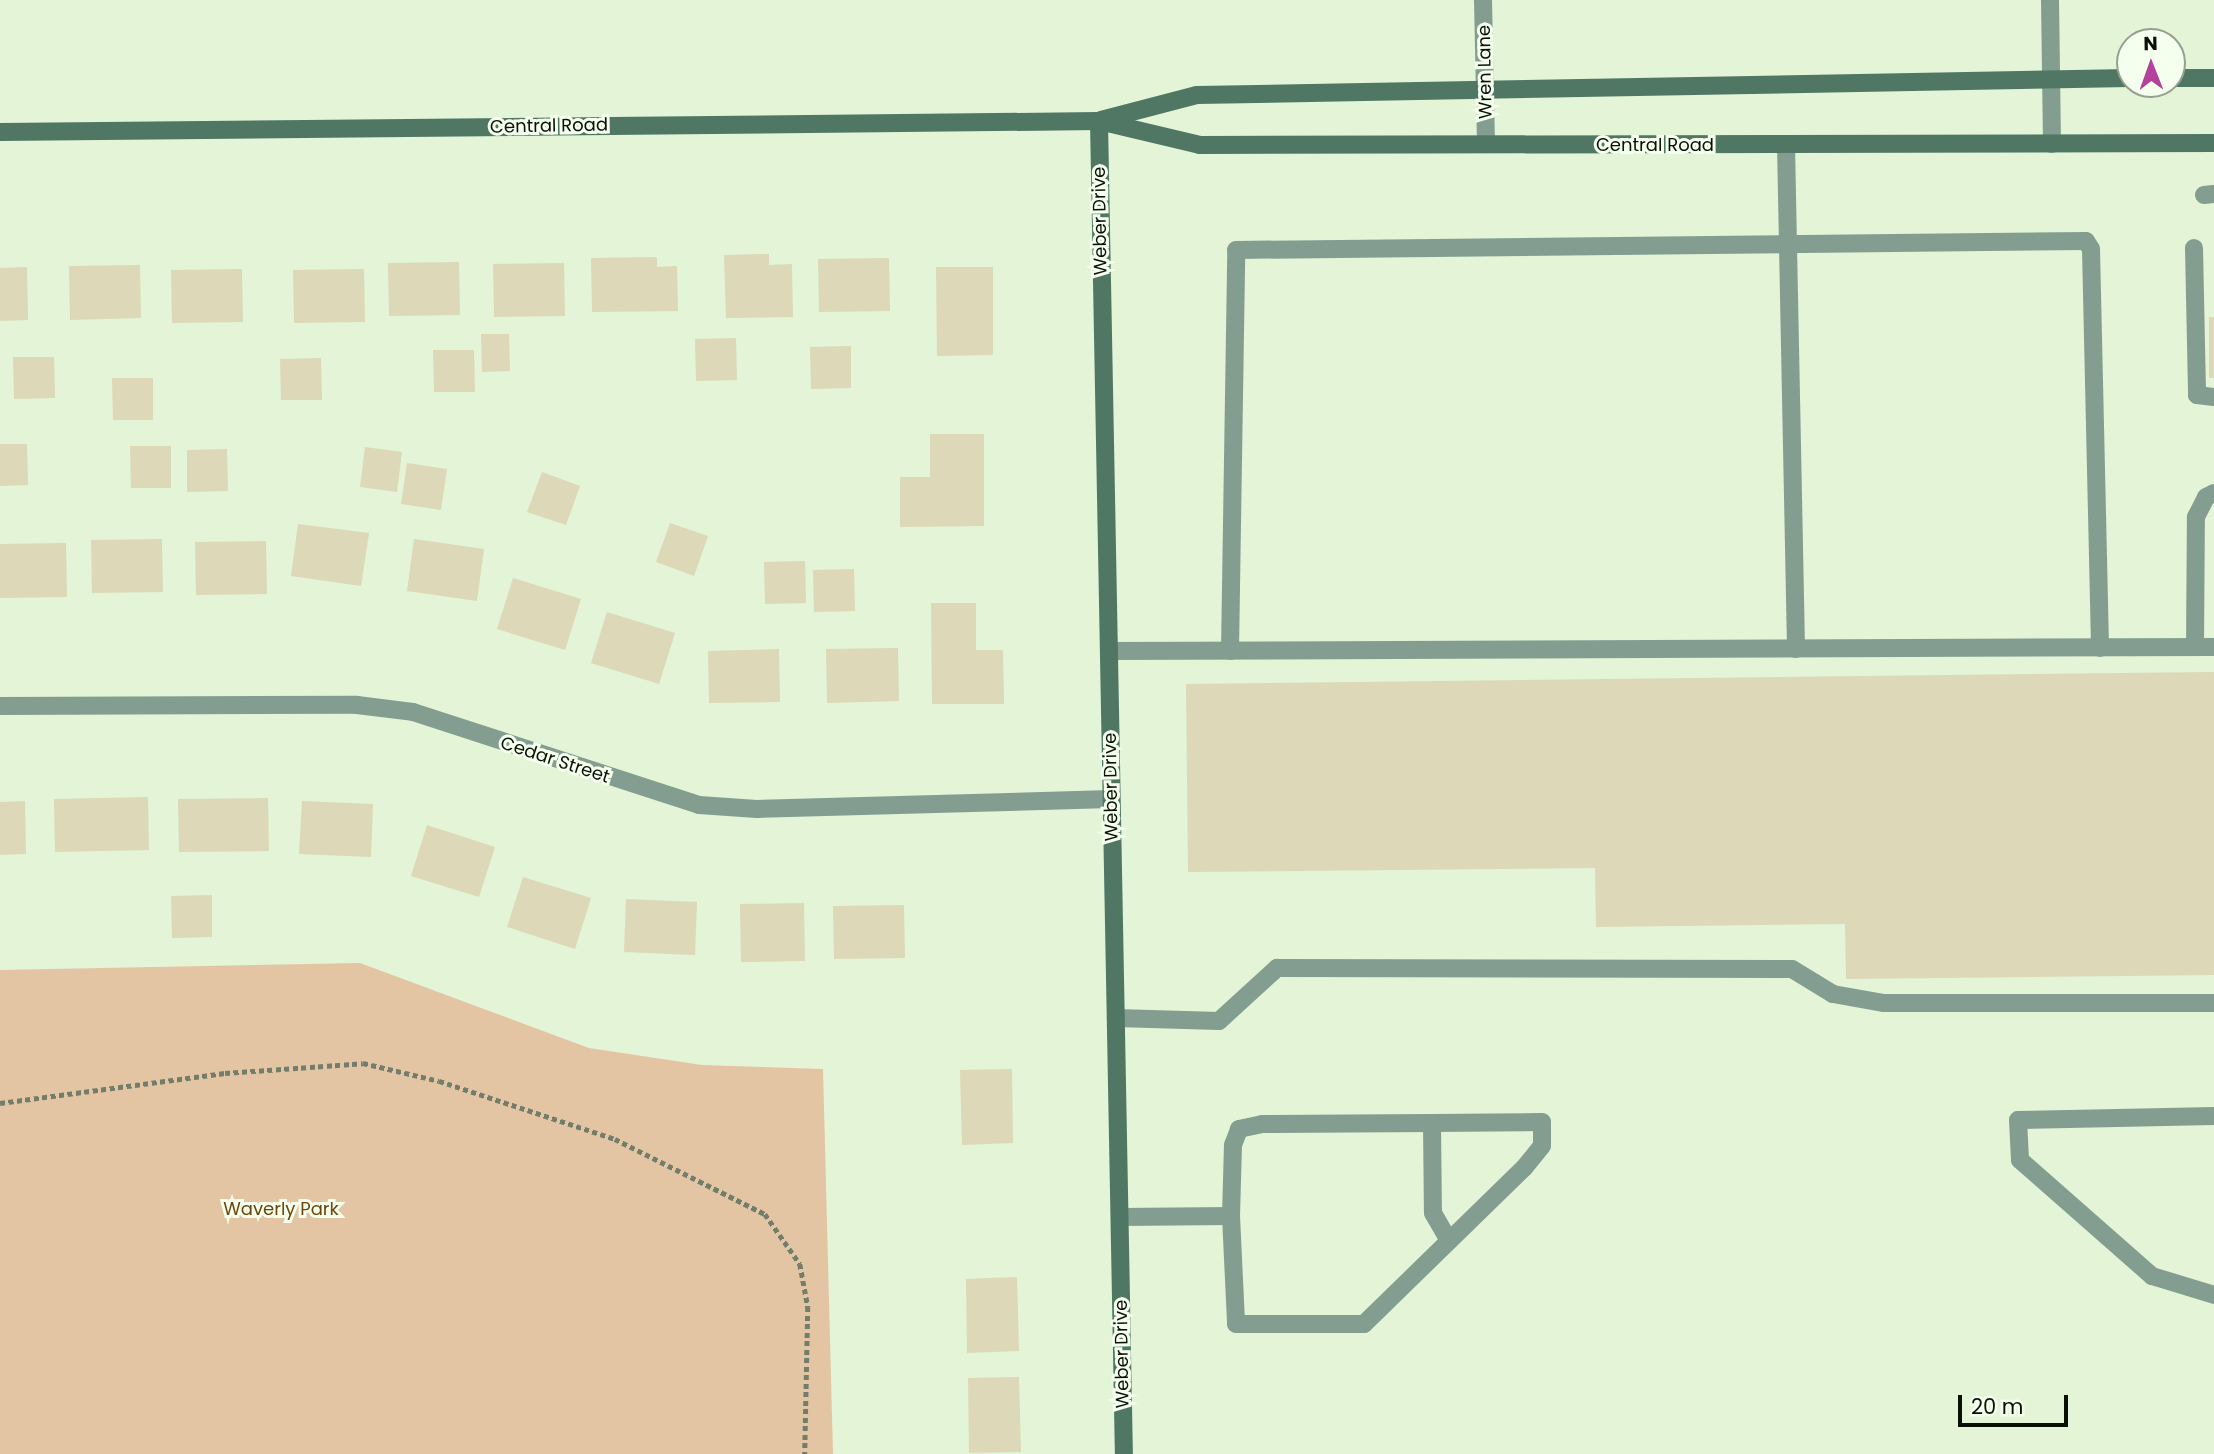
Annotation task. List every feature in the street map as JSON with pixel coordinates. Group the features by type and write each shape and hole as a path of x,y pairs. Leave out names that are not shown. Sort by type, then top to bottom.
{"street":[{"name":"Wren Lane","path":"1483,0 1486,144"},
{"path":"2050,0 2052,144"},
{"name":"Central Road","path":"1098,121 1197,95 1485,92 2116,78"},
{"path":"2186,78 2214,78"},
{"name":"Central Road","path":"0,132 1098,121 1200,145 2214,143"},
{"name":"Weber Drive","path":"1098,121 1124,1454"},
{"path":"1786,145 1796,649"},
{"path":"1230,651 1232,256 1244,247 2086,241 2090,245 2100,648"},
{"path":"2194,248 2197,395 2214,397"},
{"path":"2194,647 2196,517 2206,496 2214,493"},
{"path":"1109,652 2214,647"},
{"name":"Cedar Street","path":"0,706 357,705 413,712 699,805 757,808 1111,799"},
{"path":"1116,1018 1219,1021 1278,968 1792,970 1833,994 1884,1003 2214,1003"},
{"path":"2214,1116 2018,1120 2020,1160 2152,1276 2214,1294"},
{"path":"1542,1122 1542,1146 1364,1324 1236,1324 1231,1216 1233,1145 1240,1129 1262,1124 1432,1123 1542,1122"},
{"path":"1432,1123 1433,1213 1449,1241"},
{"path":"1120,1217 1231,1216"}],"path":[{"path":"0,1103 225,1073 363,1063 439,1081 615,1139 765,1214 800,1264 808,1307 805,1454"}],"green space":[{"name":"Waverly Park","path":"360,963 589,1048 702,1065 823,1069 833,1454 0,1454 0,970"}],"building":[{"path":"769,254 769,265 792,264 793,317 726,318 724,255"},
{"path":"657,257 657,267 677,266 678,311 592,312 591,258"},
{"path":"889,258 890,311 819,312 818,259"},
{"path":"459,262 460,315 389,316 388,263"},
{"path":"564,263 565,316 494,317 493,264"},
{"path":"140,265 141,318 70,320 69,266"},
{"path":"27,267 28,320 0,321 0,268"},
{"path":"936,267 993,267 993,355 937,356"},
{"path":"242,269 243,322 172,323 171,270"},
{"path":"364,269 365,322 294,323 293,270"},
{"path":"2209,317 2214,317 2214,378 2209,378"},
{"path":"481,334 509,334 510,371 482,372"},
{"path":"736,338 737,380 696,381 695,339"},
{"path":"851,346 851,388 811,389 810,347"},
{"path":"433,350 474,350 475,392 434,392"},
{"path":"13,357 54,357 55,398 14,399"},
{"path":"321,358 322,400 281,400 280,359"},
{"path":"112,378 153,378 153,420 113,420"},
{"path":"930,434 984,434 984,526 900,527 900,477 930,477"},
{"path":"0,444 27,444 28,485 0,486"},
{"path":"130,446 171,446 171,488 131,488"},
{"path":"365,447 402,452 397,492 360,487"},
{"path":"227,449 228,491 187,492 187,450"},
{"path":"407,463 447,469 441,510 401,504"},
{"path":"542,472 580,486 566,525 527,512"},
{"path":"670,523 708,536 694,576 656,562"},
{"path":"298,524 369,533 361,586 291,576"},
{"path":"162,539 163,592 92,593 91,540"},
{"path":"414,539 484,549 477,601 407,591"},
{"path":"266,541 267,594 196,595 195,542"},
{"path":"66,543 67,597 0,598 0,544"},
{"path":"805,561 806,603 765,604 764,562"},
{"path":"854,569 855,611 814,612 813,570"},
{"path":"513,578 581,599 565,650 497,629"},
{"path":"931,603 976,603 976,650 1003,650 1004,704 932,704"},
{"path":"607,612 675,633 659,684 591,663"},
{"path":"898,648 899,701 827,703 826,649"},
{"path":"779,649 780,702 709,703 708,651"},
{"path":"2214,672 2214,975 1846,979 1845,924 1596,927 1595,868 1188,872 1186,684"},
{"path":"148,797 149,850 55,852 54,799"},
{"path":"268,798 269,851 179,852 178,799"},
{"path":"25,801 26,854 0,855 0,802"},
{"path":"302,801 373,804 371,857 299,854"},
{"path":"427,825 495,847 479,897 411,876"},
{"path":"523,877 591,898 575,949 507,927"},
{"path":"212,895 212,937 172,938 171,896"},
{"path":"626,899 697,902 695,955 624,952"},
{"path":"804,903 805,961 741,962 740,904"},
{"path":"904,905 905,958 834,959 833,906"},
{"path":"1012,1069 1013,1143 962,1145 960,1070"},
{"path":"1017,1277 1019,1351 967,1353 966,1279"},
{"path":"1019,1377 1021,1452 969,1453 968,1378"}]}
